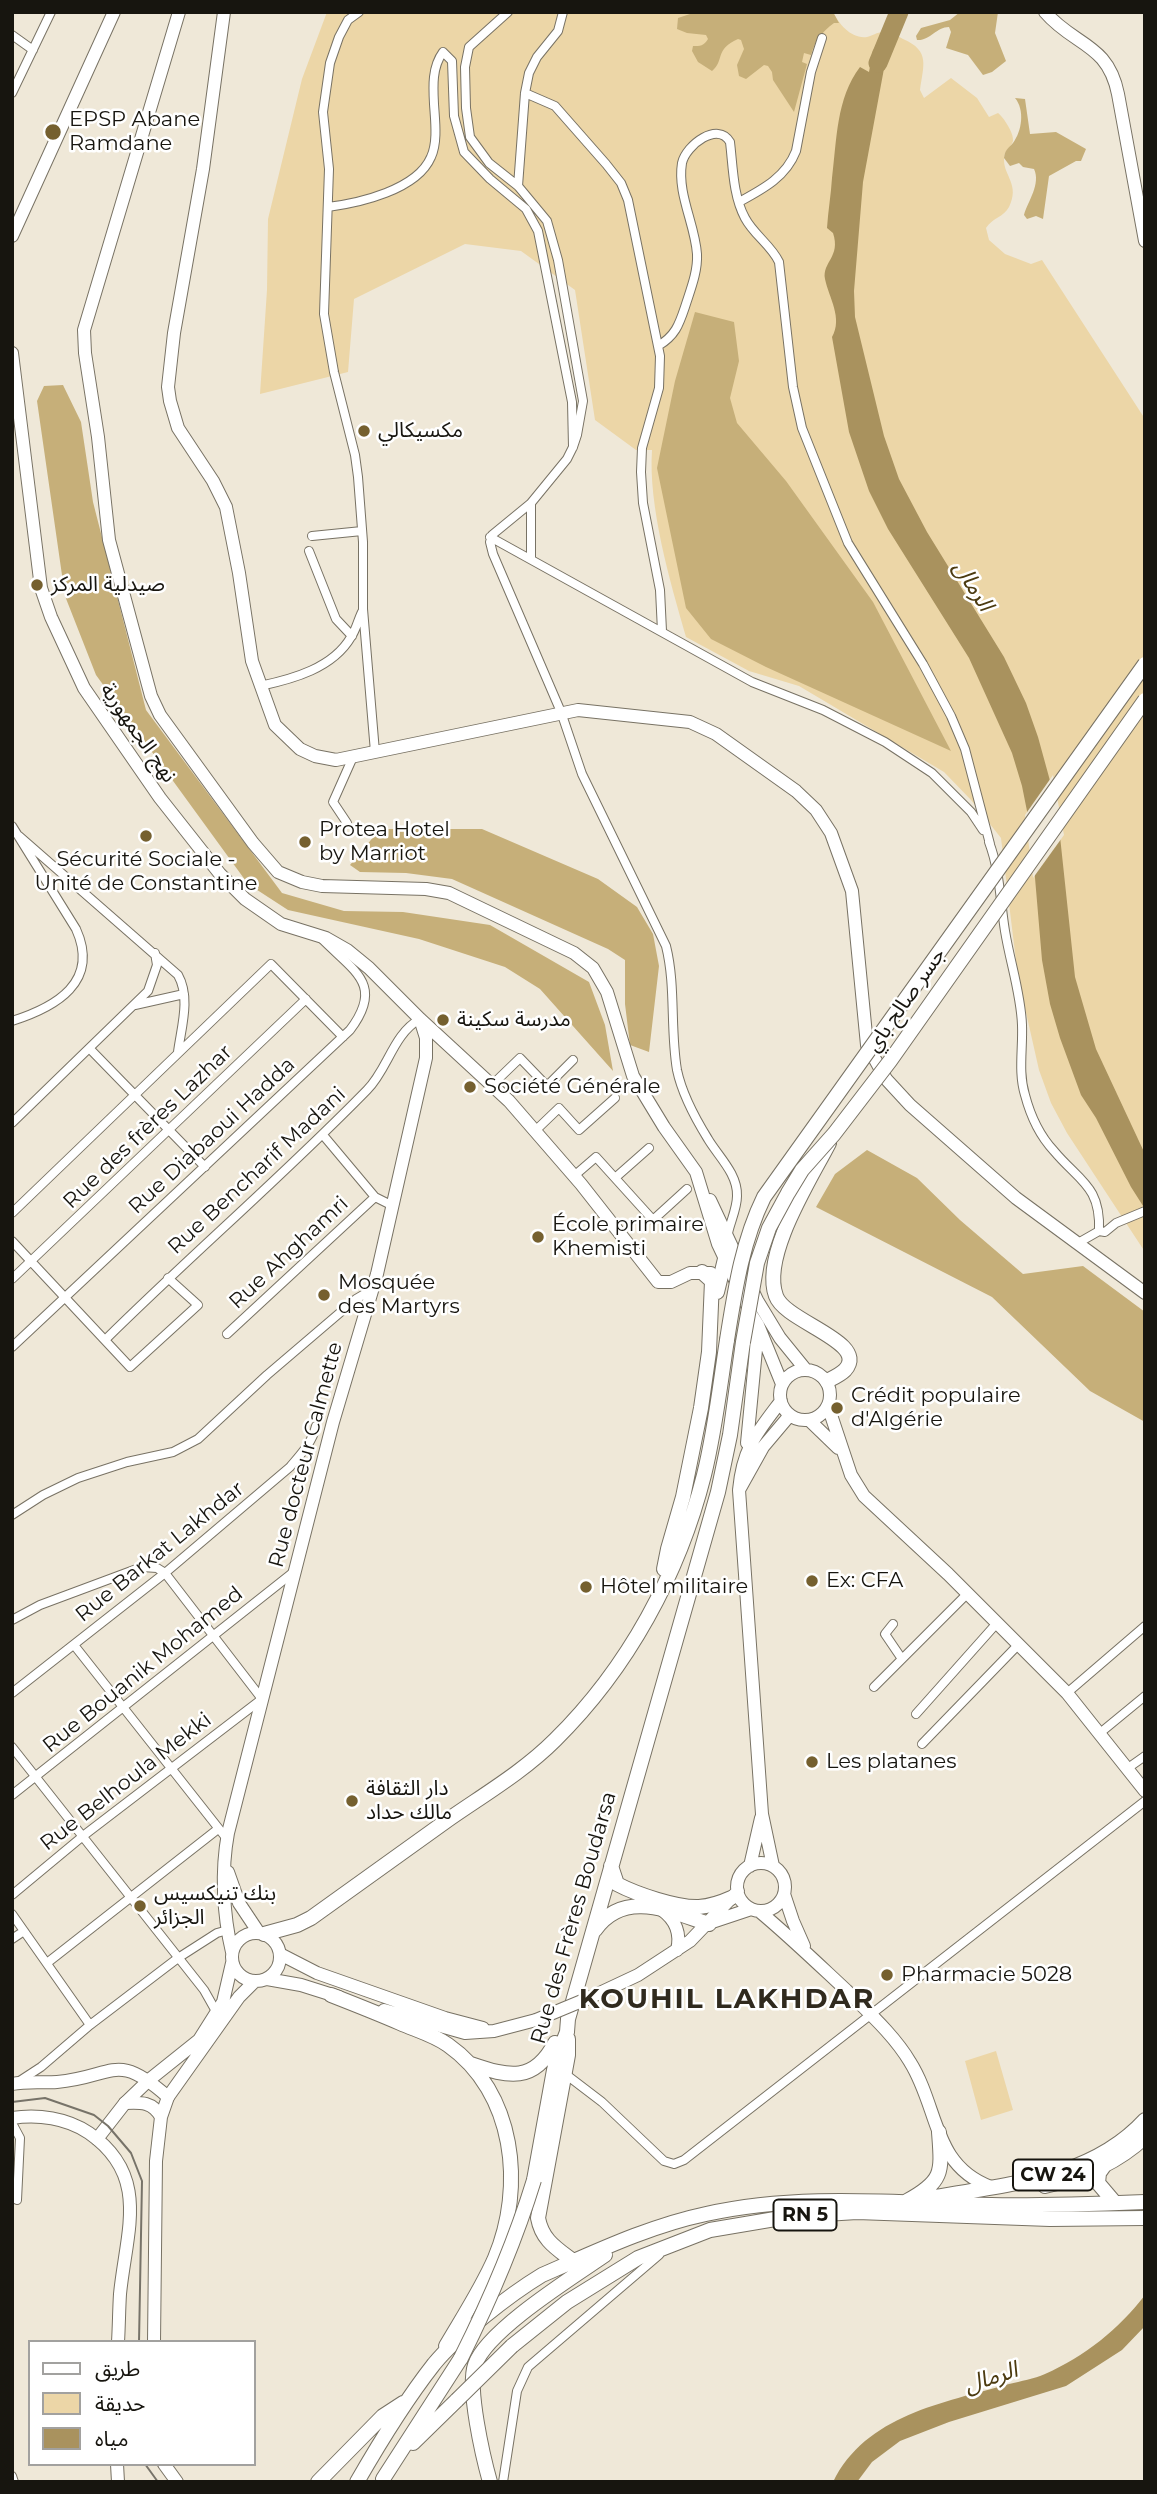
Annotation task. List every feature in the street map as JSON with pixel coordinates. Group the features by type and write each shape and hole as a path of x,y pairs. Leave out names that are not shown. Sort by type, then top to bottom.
{"highway":[{"path":"262,1934 297,1925 311,1918 516,1772 545,1749 586,1707 611,1675 650,1615 692,1515 704,1475 741,1260 753,1219 764,1197 1145,664"},
{"name":"جسر صالح باي","path":"744,1342 757,1263 769,1228 802,1170 834,1134 898,1049 1145,700"},
{"path":"827,1381 848,1366 849,1355 846,1349 837,1340 786,1312 775,1293 772,1279 774,1263 789,1220 834,1134"},
{"path":"710,1320 725,1259"},
{"path":"661,1591 668,1549 697,1432 709,1352 712,1281 702,1272"},
{"name":"Rue des Frères Boudarsa","path":"382,2480 461,2358 519,2230 534,2180 554,2070 718,1492 744,1342"},
{"path":"611,1865 617,1884 681,1905 714,1905 734,1895"},
{"path":"592,1934 604,1917 622,1908 647,1906 709,1924"},
{"path":"331,1994 436,2038 471,2064 513,2075 531,2071 548,2057 568,2025"},
{"path":"568,2025 568,2055 538,2218 540,2231 546,2241 573,2261"},
{"path":"436,2362 496,2257 512,2180 511,2151 502,2119 493,2098 471,2064"},
{"name":"CW 24","path":"906,2202 1022,2183 1068,2170 1111,2150 1145,2120"},
{"path":"906,2202 930,2187 940,2173 939,2132"},
{"path":"991,2187 1040,2187 1065,2182 1104,2166 1145,2137"},
{"path":"1104,2166 1099,2173 1098,2183 1115,2203"},
{"name":"RN 5","path":"357,2482 407,2400 436,2362 456,2342 523,2286 542,2275 665,2224 754,2206 846,2199 991,2205 1138,2202"},
{"name":"RN 5","path":"382,2480 410,2446 512,2346 567,2302 638,2258 710,2230 793,2216 857,2212 1050,2219 1138,2218"},
{"path":"490,2482 472,2378 482,2351 495,2337 552,2291 626,2241"},
{"path":"318,2482 383,2416 407,2400"}],"main road":[{"path":"12,236 114,12"},
{"path":"179,12 84,330 109,540 150,696 160,715 253,843 278,872 321,886 426,888 449,893 574,953 599,975 607,992 623,1050 639,1087 696,1172 757,1300 780,1338 806,1370"},
{"path":"224,12 203,169 174,333 168,387 172,414 178,428 213,481 226,507 238,563 252,661 275,725 300,749 315,756 336,760 561,712 598,710 690,722 716,734 806,800 831,833 850,884 867,1045 877,1066 910,1105 1016,1198 1145,1293"},
{"path":"1045,12 1054,23 1097,52 1112,73 1145,241"},
{"name":"نهج الجمهورية","path":"12,353 41,588 83,688 160,798 220,874 245,899 281,923 347,950 492,1085 574,1176 658,1282 671,1282 691,1273 702,1272"},
{"name":"Rue docteur Calmette","path":"232,1958 223,1834 262,1699 333,1422 373,1289 393,1206 426,1058 426,1038 419,1018"},
{"path":"696,1172 711,1224 725,1259 782,1384 781,1401 757,1432 746,1453 739,1490 762,1814 773,1866"},
{"path":"702,1272 721,1274 731,1279 740,1291"},
{"path":"746,1453 755,1320"},
{"path":"781,1401 790,1415 809,1420 821,1416 828,1406 831,1394 822,1375 806,1370 792,1373 782,1384"},
{"path":"828,1406 842,1454 864,1496 968,1593 1067,1693 1145,1791"},
{"path":"739,1490 763,1447 790,1415"},
{"path":"809,1420 842,1454"},
{"path":"232,1958 239,1975 301,1985 454,2031 494,2031 536,2020 638,1975 677,1951 709,1924 734,1895 739,1877 750,1866 762,1814"},
{"name":"Rue docteur Calmette","path":"224,1861 239,1903 262,1934"},
{"path":"750,1866 765,1863 773,1866 784,1878 784,1895 797,1932 810,1955"},
{"path":"734,1895 810,1955 870,2013 914,2067 939,2132"},
{"path":"709,1924 774,1907 784,1895"},
{"path":"662,1910 677,1927 677,1951"},
{"path":"97,2139 125,2103 199,2040 226,1994 234,1945 245,1935 262,1934 274,1941 280,1954 276,1971 244,1991 169,2097 160,2117 156,2161 154,2340"},
{"path":"280,1954 317,1973 445,2018 494,2031"},
{"path":"14,2084 58,2082 117,2069 136,2072 169,2097"},
{"path":"125,2103 148,2103 156,2108 160,2117"},
{"path":"12,2118 40,2117 79,2126 97,2139 120,2163 130,2198 128,2250 121,2293 118,2340"},
{"name":"CW 24","path":"939,2132 947,2152 960,2170 974,2181 991,2187"},
{"path":"165,2466 177,2482"}],"street":[{"path":"12,93 51,12"},
{"path":"359,12 348,20 330,63 323,112 329,169 324,314 334,372 355,455 362,531 363,609 376,752"},
{"path":"490,537 497,528 531,503 567,458 578,435 583,401 558,260 547,221 518,186 489,163 470,136 465,67 469,47 508,12"},
{"path":"518,186 529,73 537,57 558,31 563,12"},
{"path":"12,35 33,50"},
{"path":"739,202 785,173 792,163 811,72 822,38"},
{"path":"328,207 358,203 398,187 426,167 432,155 436,128 433,95 435,63 443,52 452,61 454,116 464,152 490,179 526,209 538,231 572,402 573,447"},
{"path":"525,93 555,106 607,164 621,183 628,200 662,369 642,448 641,472 643,503 660,590 662,631"},
{"path":"658,346 668,340 678,328 693,281 697,256 682,184 682,163 690,149 719,132 730,142 739,202 746,219 774,251 779,262 793,387 802,428 828,495 848,543 923,664 951,716 965,750 999,875 1005,930 1022,1024 1021,1070 1024,1092 1047,1142 1096,1198 1100,1215 1099,1231"},
{"path":"531,503 531,559"},
{"path":"312,536 362,531"},
{"path":"490,537 752,682 823,710 885,742 932,773 960,799 980,823 990,844"},
{"path":"490,537 497,566 561,712 582,774 666,946 671,965 675,1048 684,1094 707,1139 727,1166 736,1186 736,1204 727,1234 725,1259"},
{"path":"309,551 336,620 352,636"},
{"path":"261,686 319,667 343,649 352,636 363,609"},
{"path":"347,823 333,802 353,757"},
{"path":"12,826 76,929 82,942 84,957 82,970 64,996 41,1012 12,1021"},
{"path":"19,836 178,975 184,994 177,1054"},
{"name":"Rue Diabaoui Hadda","path":"12,1347 343,1037 362,1014 367,992 362,981 318,936"},
{"path":"12,1123 148,991 157,965 155,953"},
{"path":"12,1213 271,964 343,1037"},
{"path":"135,1004 184,994"},
{"name":"Rue des frères Lazhar","path":"12,1279 306,999"},
{"name":"Rue Bencharif Madani","path":"105,1340 323,1135 379,1077 405,1029 419,1018"},
{"path":"90,1049 205,1167"},
{"path":"492,1085 520,1058 547,1086 573,1060"},
{"path":"535,1130 559,1108 579,1130 615,1098"},
{"path":"323,1135 375,1198 393,1206"},
{"path":"615,1178 649,1148"},
{"path":"574,1176 596,1157 653,1220 687,1189"},
{"name":"Rue Ahghamri","path":"227,1334 375,1198"},
{"path":"1078,1243 1145,1211"},
{"path":"12,1241 130,1367 198,1305 169,1278"},
{"path":"12,1515 43,1495 78,1478 127,1462 173,1452 198,1439 356,1298 373,1289"},
{"name":"Rue Barkat Lakhdar","path":"12,1693 165,1573 290,1466 309,1444 316,1426"},
{"path":"15,1618 40,1605 142,1567 157,1568 165,1573 262,1699"},
{"name":"Rue Bouanik Mohamed","path":"12,1796 295,1571"},
{"path":"873,1687 968,1593"},
{"path":"916,1714 997,1623"},
{"path":"892,1624 885,1634 902,1659"},
{"path":"1067,1693 1145,1626"},
{"path":"922,1744 1018,1644"},
{"path":"47,1963 131,1897 223,1834 74,1645"},
{"path":"1100,1733 1145,1696"},
{"name":"Rue Belhoula Mekki","path":"12,1895 83,1836 262,1699"},
{"path":"12,1746 204,1990 217,2013"},
{"path":"1128,1768 1145,1756"},
{"path":"564,2073 602,2102 664,2161 674,2164 684,2160 1145,1801"},
{"path":"12,1914 90,2025"},
{"path":"14,2084 41,2067 90,2025 178,1958 217,1933 228,1930"},
{"path":"12,1939 24,1931"},
{"path":"12,2123 20,2138 17,2200"},
{"path":"503,2482 517,2391 528,2367 670,2246"},
{"path":"12,2476 14,2482"}],"green space":[{"path":"327,12 833,12 842,26 856,36 867,37 888,32 918,49 923,60 920,90 924,98 951,78 977,98 989,117 998,113 1006,122 1013,141 1004,157 1013,193 1007,210 986,228 989,240 1005,254 1031,264 1042,260 1145,419 1145,1252 1067,1133 1051,1103 1039,1070 1018,977 1001,838 971,800 944,772 799,686 749,671 686,637 657,519 653,495 652,450 636,450 595,420 575,290 521,251 465,244 354,299 348,372 260,394 267,290 268,219 302,79"},
{"path":"996,2051 1013,2110 981,2120 965,2061"}],"shaded area":[{"path":"696,12 833,12 839,23 834,23 823,33 811,55 804,53 802,62 807,64 794,112 773,80 768,66 764,65 746,79 739,76 737,65 744,49 741,40 738,39 726,47 712,71 698,62 692,51 693,46 705,43 708,39 706,35 677,29 678,18"},
{"path":"960,12 998,12 995,33 1006,61 992,72 983,75 968,55 946,48 951,32 949,27 917,40 916,36 921,28 950,20"},
{"path":"1015,98 1025,99 1030,134 1056,132 1086,149 1081,161 1076,161 1049,176 1043,219 1036,216 1027,219 1024,215 1035,186 1034,169 1023,167 1019,163 1010,166 1004,158 1020,127 1020,108"},
{"path":"695,312 734,322 739,361 730,398 737,423 786,481 873,602 951,751 766,667 711,639 686,608 657,468 675,381"},
{"path":"63,385 81,422 93,502 146,710 282,893 344,911 403,912 490,925 589,982 605,1025 613,1071 540,989 505,967 419,939 288,910 248,884 96,675 65,596 37,401 44,386"},
{"path":"380,829 482,829 598,879 637,907 653,934 659,966 649,1052 630,1045 625,1004 625,960 608,949 452,879 406,873 360,872 350,865"},
{"path":"867,1150 917,1178 960,1220 1023,1274 1083,1266 1145,1312 1145,1422 1090,1391 992,1297 816,1207 835,1174"}],"water":[{"path":"884,38 892,40 888,47 863,182 854,291 855,317 884,436 899,479 927,532 1004,657 1026,703 1038,737 1059,827 1075,977 1096,1049 1145,1154 1145,1209 1081,1095 1050,1004 1042,960 1031,831 1012,753 969,658 888,529 869,491 849,432 832,337 836,315 825,279 826,268 835,248 833,233 827,228 827,222 837,134 846,92 860,67 869,72 873,50"},
{"path":"1145,2295 1145,2326 1122,2350 1066,2386 949,2422 900,2441 872,2462 857,2482 833,2482 847,2459 865,2441 886,2427 933,2406 1036,2377 1059,2367 1100,2341"}],"pier":[{"path":"1053,775 1064,835 1033,878 1025,815"}],"waterway":[{"name":"الرمال","path":"878,63 899,12"}],"tram line":[{"path":"12,2102 45,2098 94,2115 108,2126 131,2153 142,2181 139,2340"},
{"path":"146,2466 158,2482"}],"place":[{"name":"EPSP Abane Ramdane","path":"53,132"},
{"name":"مكسيكالي","path":"364,431"},
{"name":"صيدلية المركز","path":"37,585"},
{"name":"Sécurité Sociale - Unité de Constantine","path":"146,836"},
{"name":"Protea Hotel by Marriot","path":"305,842"},
{"name":"مدرسة سكينة","path":"443,1020"},
{"name":"Société Générale","path":"470,1087"},
{"name":"École primaire Khemisti","path":"538,1237"},
{"name":"Mosquée des Martyrs","path":"324,1295"},
{"name":"Crédit populaire d'Algérie","path":"837,1408"},
{"name":"Ex: CFA","path":"812,1581"},
{"name":"Hôtel militaire","path":"586,1587"},
{"name":"Les platanes","path":"812,1762"},
{"name":"دار الثقافة مالك حداد","path":"352,1801"},
{"name":"بنك تنيكسيس الجزائر","path":"140,1906"},
{"name":"Pharmacie 5028","path":"887,1975"}],"district":[{"name":"KOUHIL LAKHDAR","path":"727,2000"}]}
